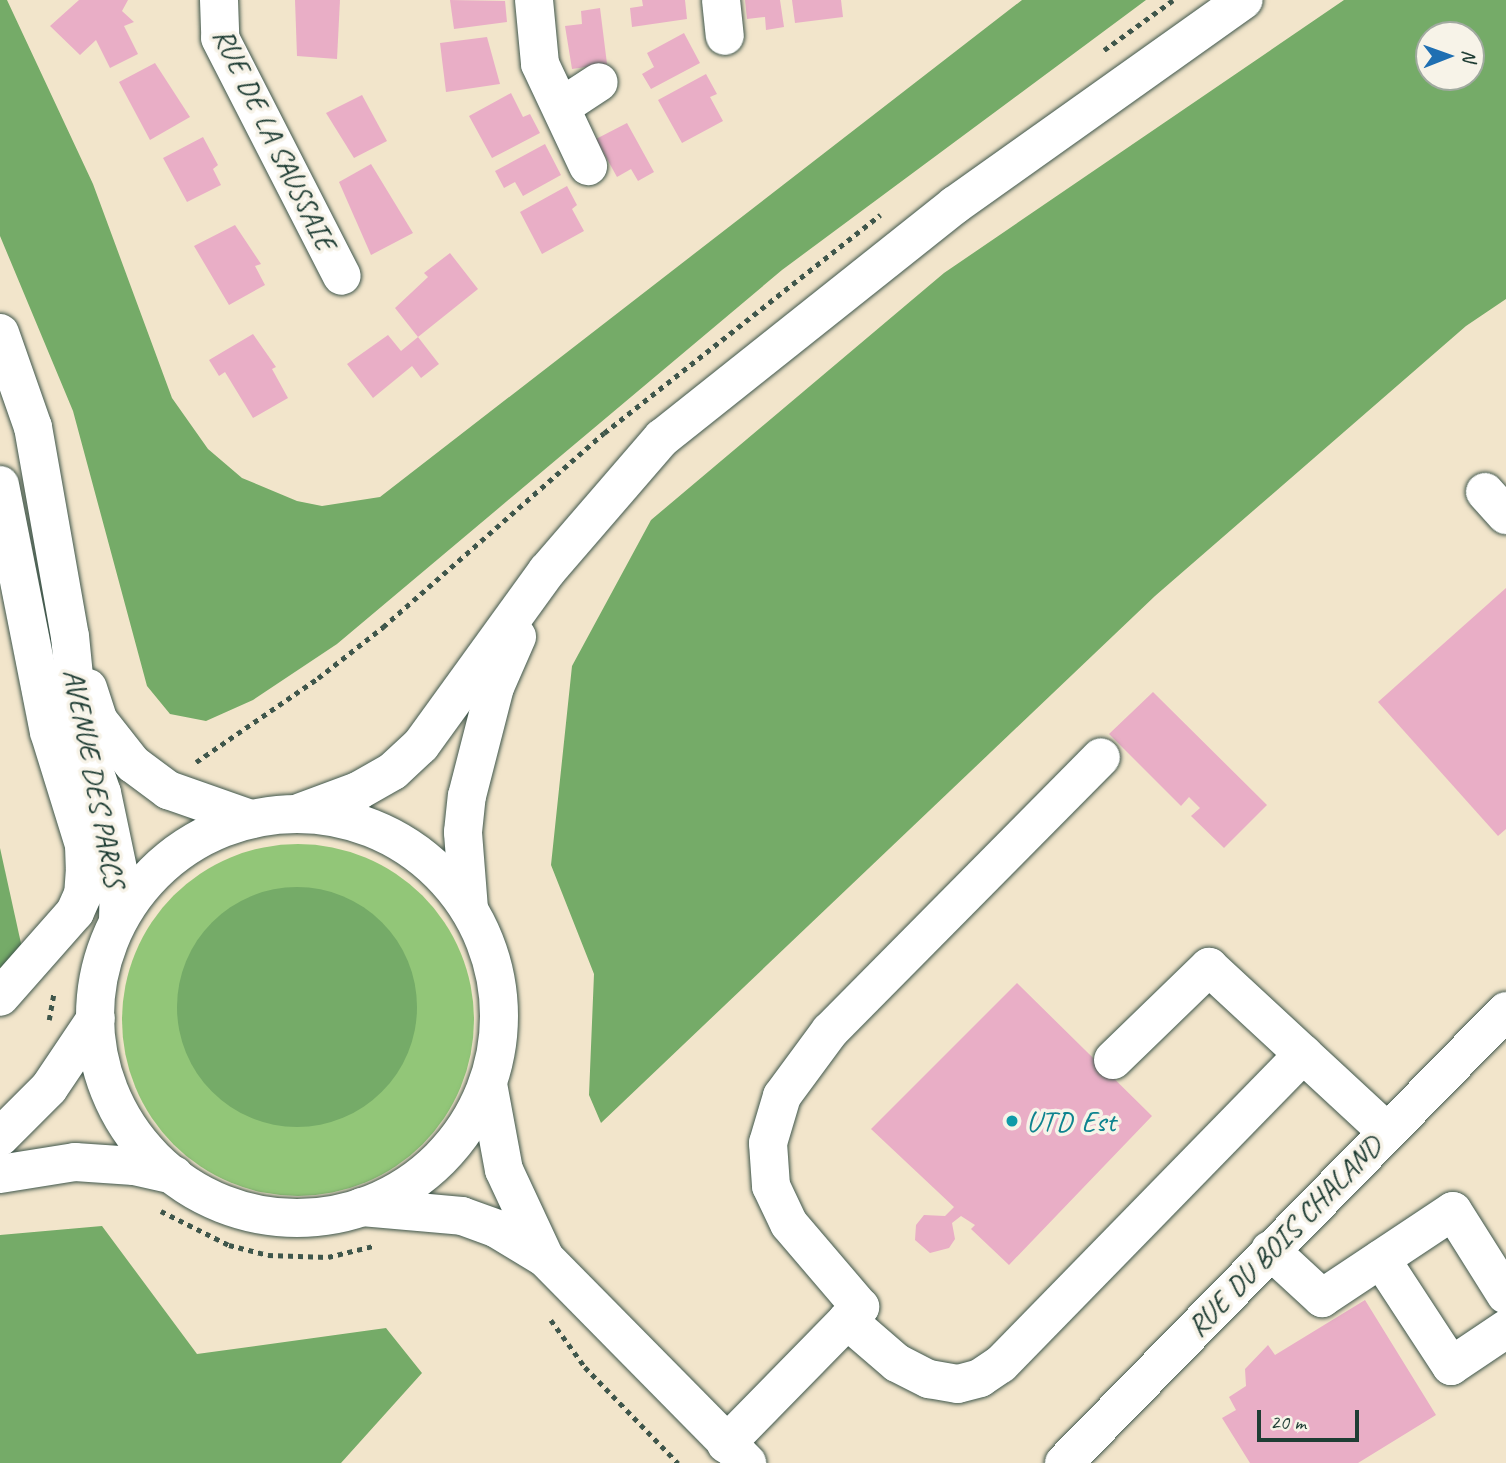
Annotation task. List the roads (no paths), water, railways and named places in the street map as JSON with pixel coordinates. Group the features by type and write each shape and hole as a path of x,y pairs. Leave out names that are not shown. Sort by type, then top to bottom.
{"street":[{"name":"RUE DE LA SAUSSAIE","path":"219,0 220,38 342,276"},
{"path":"534,0 540,64 588,166"},
{"path":"298,813 350,821 388,835 421,856 450,883 468,909 486,945 499,1003 498,1034 488,1084 473,1116 442,1157 402,1188 362,1207 337,1214 278,1217 222,1203 174,1175 140,1142 120,1110 101,1061 96,1018 99,981 118,920 155,873 176,854 199,839 251,819 298,813 358,791 393,771 421,745 547,571 662,438 955,205 1243,0"},
{"path":"561,107 599,82"},
{"name":"AVENUE DES PARCS","path":"0,333 33,427 70,636 79,726 102,793 119,874 118,920"},
{"path":"0,485 48,732 84,845 85,868 83,894 75,912 0,997"},
{"path":"468,909 463,832 474,761 495,687 547,571"},
{"name":"AVENUE DES PARCS","path":"70,636 99,720 133,764 168,790 251,819"},
{"path":"362,1207 461,1216 496,1229 545,1258 736,1453 860,1307 789,1224 771,1186 768,1143 782,1096 830,1031 1101,757"},
{"path":"1113,1060 1209,967 1386,1131"},
{"name":"RUE DU BOIS CHALAND","path":"1064,1463 1506,1011"},
{"path":"0,1137 48,1088 96,1018"},
{"path":"847,1320 897,1363 929,1379 958,1384 980,1378 1001,1364 1303,1054"},
{"path":"488,1084 504,1170 545,1258"},
{"path":"0,1174 75,1163 134,1166 174,1175"},
{"path":"1270,1251 1322,1298 1453,1210 1506,1295"},
{"path":"1381,1259 1451,1366 1506,1329"}],"place":[{"name":"UTD Est","path":"1012,1121"}]}
